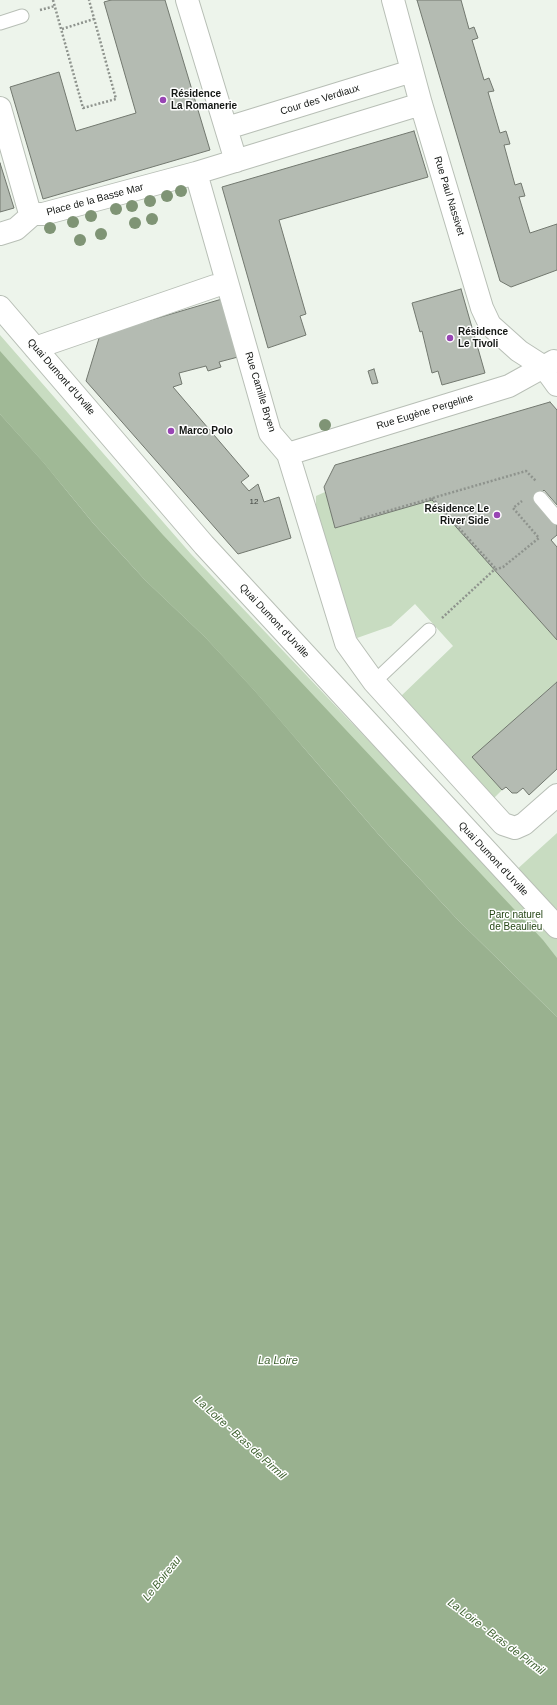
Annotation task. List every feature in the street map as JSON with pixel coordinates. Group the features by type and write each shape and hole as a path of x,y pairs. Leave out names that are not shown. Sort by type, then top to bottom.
{"street":[{"path":"187,0 236,161 421,104"},
{"name":"Rue Paul Nassivet","path":"393,0 421,104 482,308 490,325 519,351 550,363"},
{"name":"Cour des Verdiaux","path":"227,128 412,71"},
{"path":"0,108 29,210 33,214"},
{"name":"Place de la Basse Mar","path":"0,234 16,229 33,214 43,214 236,161"},
{"name":"Rue Camille Bryen","path":"196,173 270,433 288,454 346,644 374,682"},
{"path":"35,348 215,286"},
{"name":"Quai Dumont d'Urville","path":"0,307 204,545 557,927"},
{"path":"550,363 557,385"},
{"name":"Rue Eugène Pergeline","path":"288,454 509,386 550,363"},
{"path":"374,682 504,824 515,828 524,824 557,795"}],"lane":[{"path":"0,23 22,16"},
{"path":"540,491 557,518"},
{"path":"374,682 429,630"}],"path":[{"path":"53,0 83,108 116,99 88,0"},
{"path":"40,10 55,6"},
{"path":"61,29 94,20"},
{"path":"360,519 526,471 529,472 540,491"},
{"path":"432,498 496,569"},
{"path":"429,630 496,569 503,567 539,538 513,508 524,499"}],"green space":[{"name":"Parc naturel de Beaulieu","path":"0,335 191,554 503,882 557,833 557,1017 294,737 205,637 145,580 0,414"},
{"name":"Parc naturel de Beaulieu","path":"0,351 163,535 543,940 557,958 557,1017 457,919 379,835 254,690 205,637 145,580 93,523 44,463 0,414"},
{"path":"325,492 336,528 432,500 557,640 557,682 473,757 502,790 492,800 400,697 453,646 415,604 391,626 357,638 355,632 348,634 312,505 316,504 316,496"}],"water":[{"name":"La Loire","path":"0,414 44,463 93,523 145,580 205,637 254,690 379,835 457,919 557,1017 557,1705 0,1705"}],"building":[{"name":"Résidence La Romanerie","path":"111,0 165,0 210,150 43,199 10,87 59,72 76,131 136,113 104,2"},
{"path":"417,0 461,0 469,29 474,27 478,38 472,40 484,80 489,78 494,91 488,92 500,133 506,131 510,144 504,145 515,185 521,183 525,196 519,197 530,233 557,224 557,270 511,287 500,281"},
{"path":"414,131 428,177 279,220 306,314 300,316 306,335 268,348 222,187"},
{"path":"0,163 14,208 0,212"},
{"name":"Résidence Le Tivoli","path":"461,289 485,373 442,385 438,371 432,373 422,331 420,332 412,303"},
{"name":"Marco Polo","path":"222,299 238,357 219,362 221,367 208,371 206,366 179,373 182,384 173,387 249,476 241,482 249,491 258,484 264,502 279,497 291,538 238,554 86,381 100,335"},
{"path":"374,369 378,383 372,384 368,371"},
{"name":"Résidence Le River Side","path":"550,402 557,410 557,505 544,490 534,500 557,526 557,535 551,540 557,547 557,640 432,500 335,528 324,487 335,465"},
{"path":"557,682 557,769 529,795 523,788 517,793 512,793 506,787 502,790 472,757"}],"place":[{"name":"Résidence La Romanerie","path":"163,100"},
{"name":"Résidence Le Tivoli","path":"450,338"},
{"name":"Marco Polo","path":"171,431"},
{"name":"Résidence Le River Side","path":"497,515"}],"water label":[{"name":"La Loire - Bras de Pirmil","path":"240,1438"},
{"name":"Le Boireau","path":"162,1579"},
{"name":"La Loire - Bras de Pirmil","path":"496,1637"}]}
